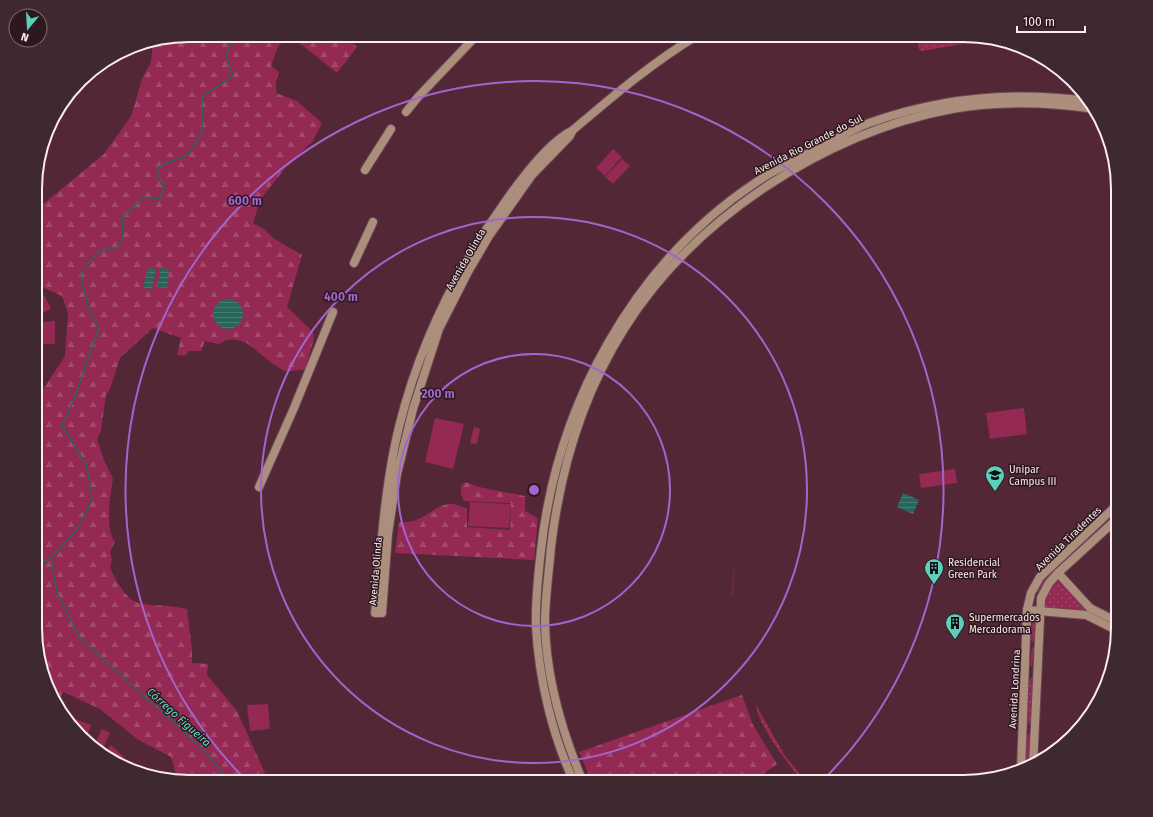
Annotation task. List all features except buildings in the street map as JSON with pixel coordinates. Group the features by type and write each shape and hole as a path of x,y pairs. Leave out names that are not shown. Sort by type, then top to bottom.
{"street":[{"path":"406,112 418,97 470,42"},
{"name":"Avenida Olinda","path":"413,397 392,506 382,613 375,613 381,534 399,428 413,397 439,329 480,237 526,179 565,134 573,130 628,83 667,54 687,42"},
{"name":"Avenida Rio Grande do Sul","path":"672,261 697,229 755,182 807,153 867,124 928,106 973,99 1022,96 1081,99"},
{"name":"Avenida Rio Grande do Sul","path":"571,775 558,741 542,676 536,626 539,568 543,530 557,467 577,406 601,356 621,327 647,284 672,261 761,190 811,161 871,131 930,114 977,106 1016,103 1058,104 1087,108"},
{"path":"365,170 391,129"},
{"path":"354,263 373,222"},
{"path":"259,487 334,312"},
{"name":"Avenida Rio Grande do Sul","path":"580,775 566,740 552,685 546,641 546,600 554,523 569,455 578,427 621,327"},
{"name":"Avenida Tiradentes","path":"1034,588 1048,569 1111,510"},
{"name":"Avenida Tiradentes","path":"1040,612 1044,591 1058,573 1111,524"},
{"path":"1058,573 1088,612 1111,627"},
{"name":"Avenida Londrina","path":"1021,764 1027,643 1027,610 1034,588"},
{"path":"1027,610 1040,612 1088,612 1111,620"},
{"path":"1033,758 1040,612"},
{"path":"1027,643 1038,644"}],"green space":[{"path":"282,42 278,47 271,66 279,72 276,83 276,93 297,101 322,123 313,141 286,167 260,200 253,223 264,229 273,238 302,255 287,307 313,332 314,338 305,370 284,371 270,362 250,345 235,340 227,340 218,344 205,341 201,351 189,351 185,356 177,355 181,338 153,328 120,358 110,389 106,395 101,431 97,439 103,458 113,479 109,521 112,536 115,542 110,552 112,560 110,568 118,584 126,594 141,604 172,606 187,609 192,663 208,664 207,675 237,711 266,775 176,775 171,757 137,739 100,709 63,692 60,698 53,685 43,648 42,391 65,356 68,313 62,296 42,288 42,205 104,154 131,116 142,79 151,62 153,47 169,43"},
{"path":"298,42 352,42 357,47 337,73"},
{"path":"918,42 970,42 922,51 919,49"},
{"path":"613,149 622,157 605,176 596,168"},
{"path":"622,159 630,166 613,184 605,177"},
{"path":"753,188 755,190 676,259 674,257 720,214"},
{"path":"42,293 51,309 42,313"},
{"path":"55,321 55,344 42,344 42,322"},
{"path":"1024,408 1027,434 990,439 986,413"},
{"path":"435,418 464,424 453,469 425,462"},
{"path":"474,427 480,429 477,444 470,443"},
{"path":"955,469 957,483 921,488 919,474"},
{"path":"465,482 483,488 525,496 525,511 538,518 534,560 395,553 399,522 416,520 445,505 454,504 467,508 467,527 510,530 511,503 464,501 461,494 461,486"},
{"path":"470,502 511,504 509,528 468,526"},
{"path":"1092,532 1095,534 1040,593 1035,592 1039,584"},
{"path":"734,563 733,595 732,595"},
{"path":"1057,579 1085,609 1086,612 1045,609 1042,604 1046,592"},
{"path":"540,606 542,606 561,732 559,732 555,717 545,670 541,638"},
{"path":"1035,616 1035,641 1033,642 1031,640 1032,618"},
{"path":"1032,646 1034,649 1032,667 1030,665"},
{"path":"1034,678 1031,722 1029,725 1027,723 1029,680"},
{"path":"742,695 753,725 777,764 762,775 589,775 579,752"},
{"path":"268,704 270,729 250,731 247,705"},
{"path":"756,705 784,754 800,775 797,775 775,745 762,724"},
{"path":"72,718 91,725 88,735"},
{"path":"102,729 110,733 103,748 96,742"},
{"path":"1029,734 1031,735 1030,759 1025,762 1026,736"},
{"path":"111,745 125,758 124,760 107,750"}],"shaded area":[{"path":"161,267 169,270 167,288 157,287"},
{"path":"148,268 156,269 152,288 150,289 143,287"},
{"path":"228,299 234,300 242,308 242,320 234,328 228,329 222,328 214,320 213,314 214,308 222,300"},
{"path":"903,493 919,500 913,514 897,507"}],"waterway":[{"name":"Córrego Figueira","path":"224,775 206,752 79,637 56,590 51,558 77,530 92,499 87,466 62,426 74,399 99,328 88,308 81,276 86,266 101,250 119,247 123,234 122,218 144,197 160,199 165,184 158,177 158,167 187,155 202,134 202,97 233,76 227,59 229,45 231,42"},
{"path":"42,562 51,558"}],"place":[{"name":"Unipar Campus III","path":"995,492"},
{"name":"Residencial Green Park","path":"934,585"},
{"name":"Supermercados Mercadorama","path":"955,640"}]}
